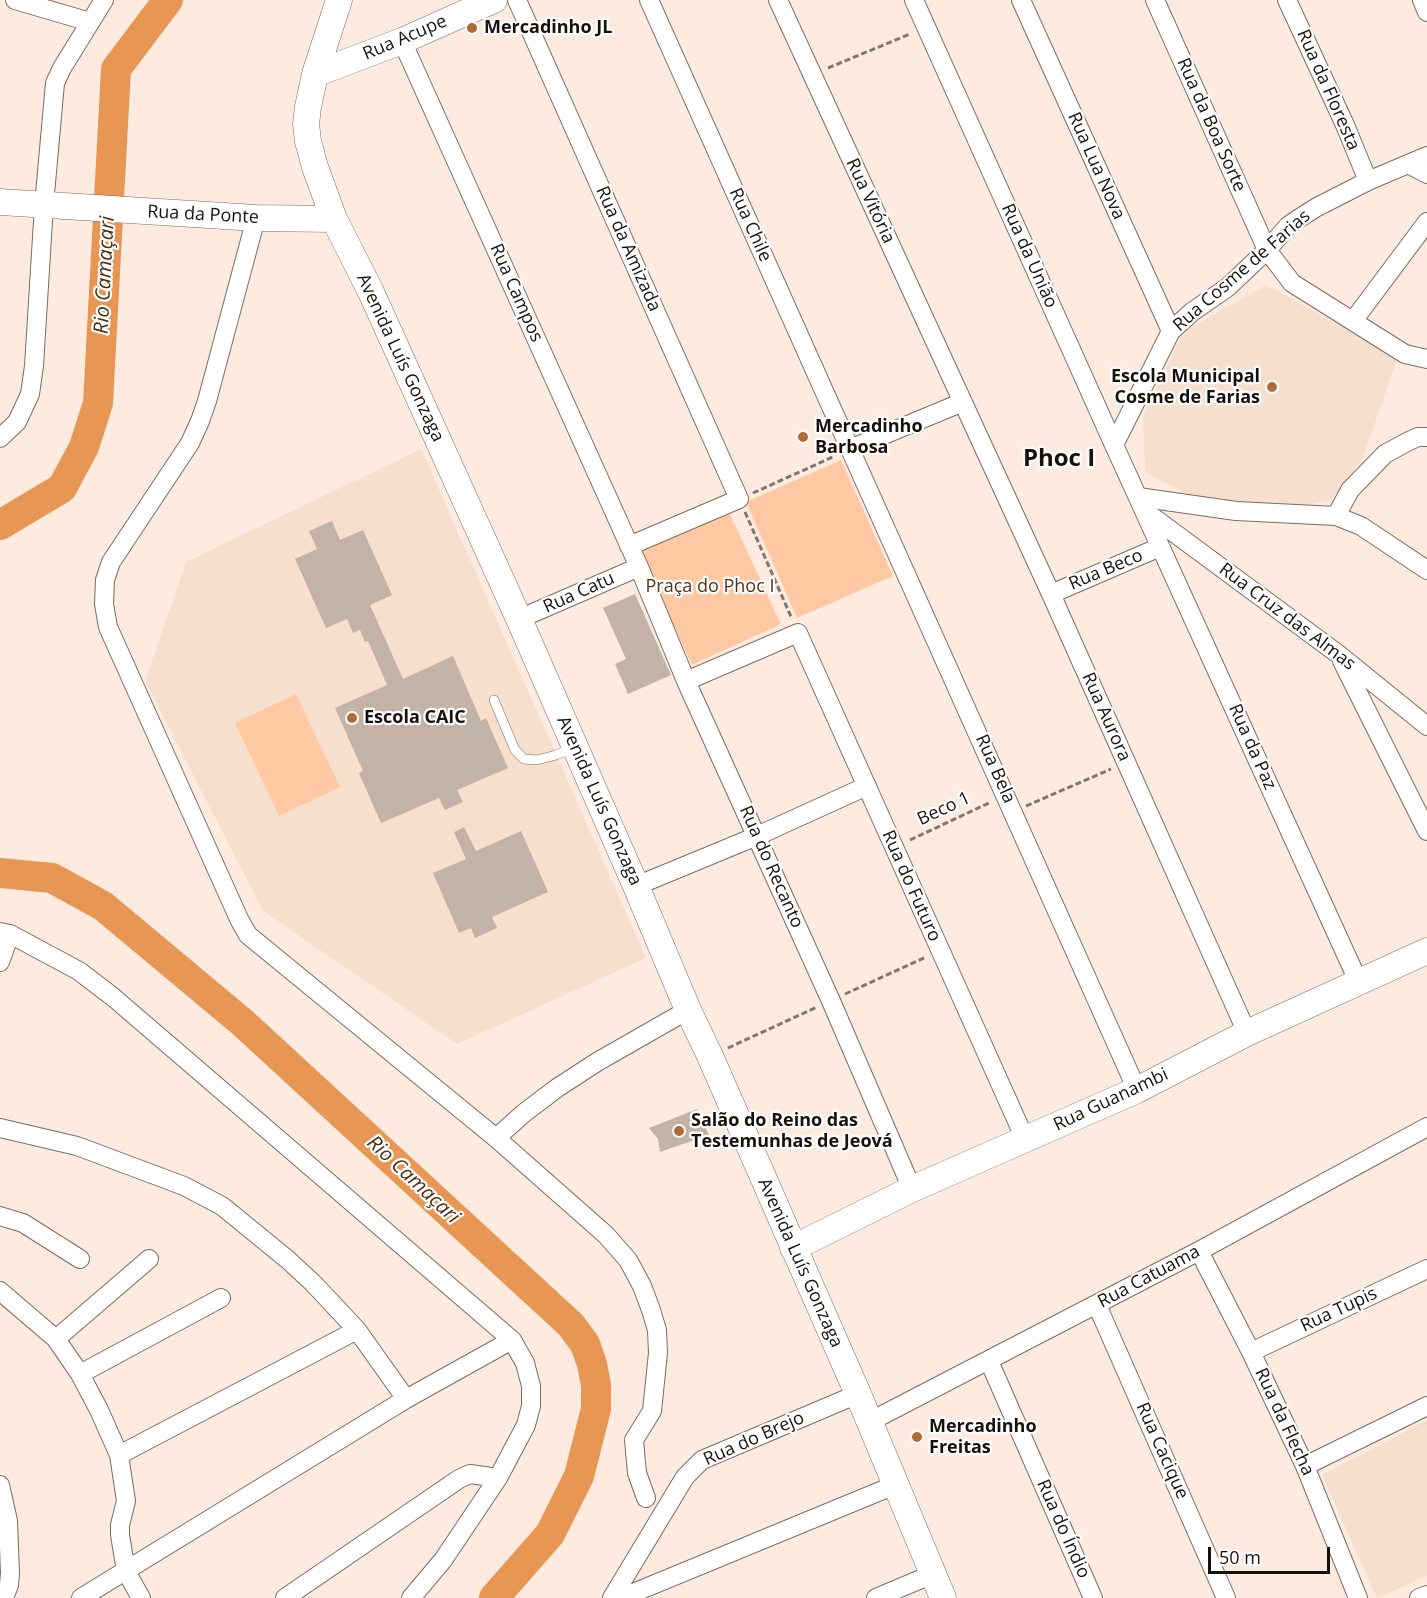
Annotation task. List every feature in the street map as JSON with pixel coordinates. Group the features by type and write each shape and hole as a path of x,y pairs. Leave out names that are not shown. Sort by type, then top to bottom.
{"street":[{"path":"15,0 90,22"},
{"path":"0,438 17,422 30,394 55,82 104,0"},
{"name":"Avenida Luís Gonzaga","path":"339,0 315,74 307,115 308,141 334,219 371,292 519,619 688,1010 858,1394 943,1598"},
{"name":"Rua Acupe","path":"315,74 402,41 494,0"},
{"name":"Rua da Amizada","path":"517,0 739,499"},
{"name":"Rua Chile","path":"649,0 850,449"},
{"name":"Rua Vitória","path":"778,0 963,402"},
{"name":"Rua da União","path":"914,0 1141,504"},
{"name":"Rua Lua Nova","path":"1021,0 1171,331"},
{"name":"Rua da Boa Sorte","path":"1155,0 1267,250 1292,283 1405,354 1427,359"},
{"name":"Rua da Floresta","path":"1287,0 1345,125 1368,181"},
{"path":"1422,0 1427,12"},
{"name":"Rua Campos","path":"402,41 629,546"},
{"name":"Rua Cosme de Farias","path":"1114,445 1171,331 1192,312 1228,287 1267,250 1287,226 1317,207 1368,181 1427,156"},
{"path":"1408,164 1427,174"},
{"name":"Rua da Ponte","path":"0,202 256,218 334,219"},
{"path":"256,218 200,421 190,443 111,562 105,580 104,604 108,627 248,935 496,1138 606,1235 628,1260 642,1286 657,1330 658,1353 652,1411 634,1440 637,1473 646,1498"},
{"path":"1353,321 1427,222"},
{"path":"850,449 963,402"},
{"name":"Rua Aurora","path":"963,402 1247,1033"},
{"path":"1336,516 1350,490 1385,454 1418,437 1427,437"},
{"name":"Rua Bela","path":"850,449 1137,1090"},
{"path":"629,546 739,499"},
{"path":"1141,504 1336,516 1361,526 1427,570"},
{"name":"Rua da Paz","path":"1141,504 1359,983"},
{"name":"Rua Cruz das Almas","path":"1141,504 1338,654 1427,726"},
{"name":"Rua do Recanto","path":"629,546 686,681 831,1000 912,1189"},
{"name":"Rua Beco","path":"1051,594 1160,547"},
{"name":"Rua Catu","path":"519,619 639,567"},
{"path":"686,681 798,633"},
{"name":"Rua do Futuro","path":"798,633 1025,1140"},
{"path":"1338,654 1427,831"},
{"path":"636,886 757,836 867,786"},
{"path":"0,962 5,933 78,971 113,997 512,1340 525,1363 531,1386 531,1406 526,1425 498,1478 443,1560 411,1598"},
{"name":"Rua Guanambi","path":"793,1248 912,1189 1137,1090 1247,1033 1427,951"},
{"path":"496,1138 557,1088 597,1062 688,1010"},
{"name":"Rua Catuama","path":"869,1422 1097,1305 1427,1127"},
{"path":"0,1128 76,1146 184,1186 222,1206 300,1270 357,1330 406,1399"},
{"path":"0,1216 23,1223 80,1259"},
{"name":"Rua da Flecha","path":"1199,1251 1251,1352 1305,1466 1358,1598"},
{"path":"56,1339 149,1259"},
{"name":"Rua Tupis","path":"1251,1352 1427,1269"},
{"path":"0,1291 56,1339 80,1374 99,1410 119,1455 126,1494 120,1529 126,1571 141,1598"},
{"path":"80,1374 221,1298"},
{"name":"Rua Cacique","path":"1097,1305 1226,1598"},
{"path":"119,1455 357,1330"},
{"path":"81,1598 406,1399 512,1340"},
{"name":"Rua do Índio","path":"989,1361 1093,1598"},
{"name":"Rua do Brejo","path":"612,1598 686,1478 702,1460 858,1394"},
{"path":"1305,1466 1427,1406"},
{"path":"285,1598 459,1479 470,1474 498,1478"},
{"path":"0,1485 8,1521 10,1573 9,1585 4,1598"},
{"path":"621,1598 895,1485"},
{"path":"876,1598 933,1574"},
{"path":"1419,1598 1427,1595"}],"lane":[{"path":"494,700 514,750 525,759 537,760 575,747"}],"path":[{"path":"812,74 926,27"},
{"path":"798,633 739,499 850,449"},
{"path":"1014,812 1126,763"},
{"name":"Beco 1","path":"894,847 1006,795"}],"shaded area":[{"name":"Escola Municipal Cosme de Farias","path":"1266,285 1398,357 1362,460 1331,500 1293,508 1204,503 1145,472 1143,417 1183,332"},
{"name":"Escola CAIC","path":"421,449 646,958 457,1044 263,911 145,681 186,562"},
{"path":"1427,1420 1427,1576 1377,1598 1322,1475"}],"green space":[{"path":"841,460 893,576 797,618 746,502"},
{"name":"Praça do Phoc I","path":"728,510 781,624 692,665 639,551"},
{"path":"296,694 340,787 279,816 235,723"}],"building":[{"path":"332,521 340,540 363,530 392,595 370,605 403,679 453,656 481,721 486,718 508,768 457,790 463,802 445,810 439,798 381,823 359,773 363,771 335,708 387,685 368,641 365,642 360,630 353,633 347,619 326,628 295,559 317,549 309,531"},
{"path":"635,594 671,675 628,694 615,664 626,659 603,608"},
{"path":"464,827 476,851 521,831 548,892 492,917 497,928 475,938 471,928 459,933 433,873 466,859 454,832"},
{"name":"Salão do Reino das Testemunhas de Jeová","path":"697,1109 709,1135 660,1152 658,1139 649,1128"}],"waterway":[{"name":"Rio Camaçari","path":"0,525 62,488 84,447 98,403 116,69 168,0"},
{"name":"Rio Camaçari","path":"0,873 52,878 103,906 243,1023 571,1325 585,1344 596,1385 596,1409 579,1476 550,1534 494,1598"}],"place":[{"name":"Mercadinho JL","path":"472,28"},
{"name":"Escola Municipal Cosme de Farias","path":"1272,387"},
{"name":"Mercadinho Barbosa","path":"803,437"},
{"name":"Escola CAIC","path":"352,718"},
{"name":"Salão do Reino das Testemunhas de Jeová","path":"679,1131"},
{"name":"Mercadinho Freitas","path":"917,1437"}],"district":[{"name":"Phoc I","path":"1059,459"}]}
